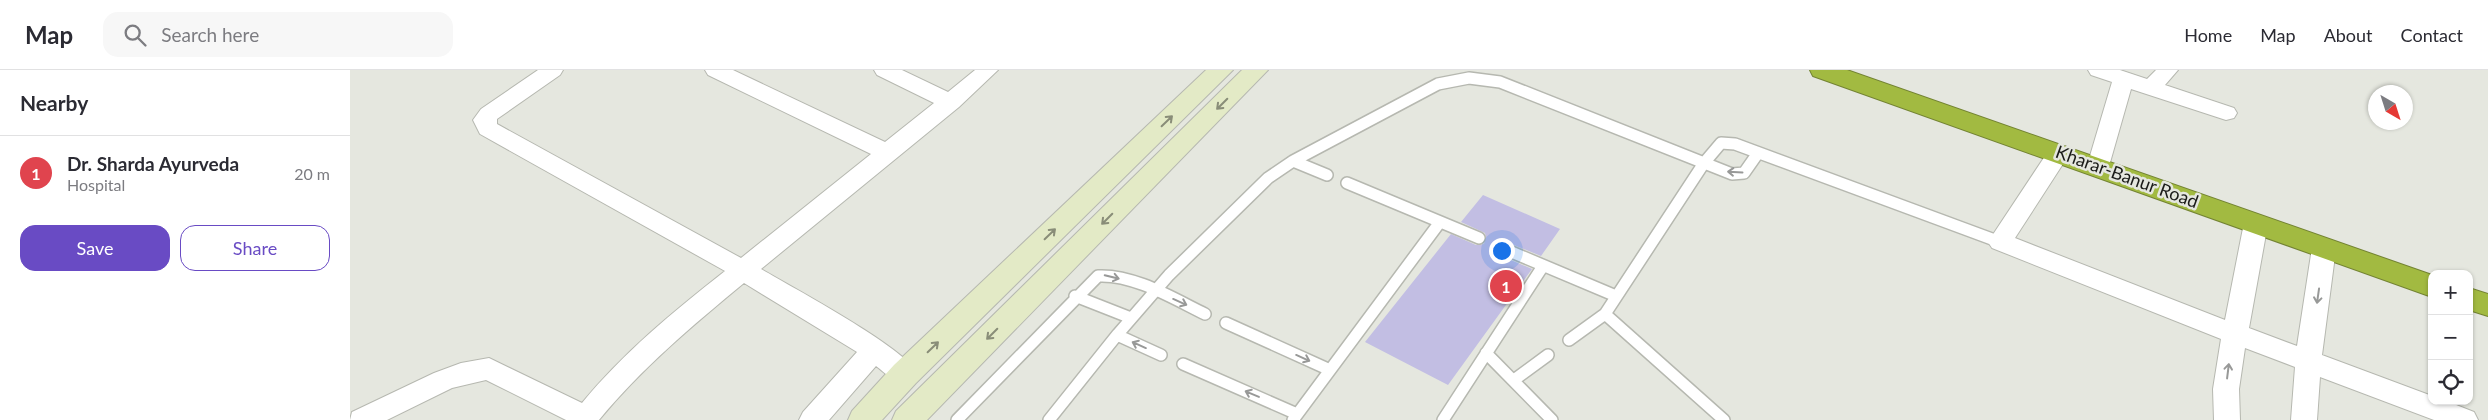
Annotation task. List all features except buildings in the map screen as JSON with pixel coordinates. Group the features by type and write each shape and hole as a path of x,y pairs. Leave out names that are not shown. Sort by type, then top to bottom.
{"highway":[{"name":"Kharar-Banur Road","path":"1822,70 2098,166 2428,285"},
{"path":"2473,300 2488,305"}],"main road":[{"path":"863,420 905,374 1221,70"},
{"path":"907,420 1256,70"}],"street":[{"path":"553,70 489,114 484,120 488,129 743,270 875,350 905,374"},
{"path":"715,70 890,153"},
{"path":"884,70 951,102"},
{"path":"350,416 360,420 459,374 480,369 489,370 584,419 620,376 664,334 890,153 988,70"},
{"path":"2098,70 2150,76 2231,107"},
{"path":"2098,166 2150,76"},
{"path":"2060,153 2000,242 2308,362 2465,420"},
{"path":"2227,420 2226,389 2256,223"},
{"path":"2304,420 2308,362 2324,248"},
{"path":"812,420 875,350"}],"lane":[{"path":"1048,420 1155,291 1246,197 1268,178 1293,161 1438,84 1455,78 1468,77 1500,82 1704,163 1738,174 1748,169 1758,153"},
{"path":"1570,340 1604,314 1704,163 1721,143 1727,142 1758,153 2000,242"},
{"path":"1293,161 1327,175"},
{"path":"1347,183 1479,238"},
{"path":"1183,364 1295,417 1440,222"},
{"path":"1502,248 1616,296"},
{"path":"1443,420 1543,266"},
{"path":"957,420 1075,296 1093,279 1103,274 1155,291 1205,314"},
{"path":"1075,296 1131,318"},
{"path":"1604,314 1724,420"},
{"path":"1226,323 1330,370"},
{"path":"1117,335 1162,355"},
{"path":"1486,353 1552,420"},
{"path":"1514,380 1548,355"}],"place":[{"name":"Dr. Sharda Ayurveda","path":"1506,286"}]}
